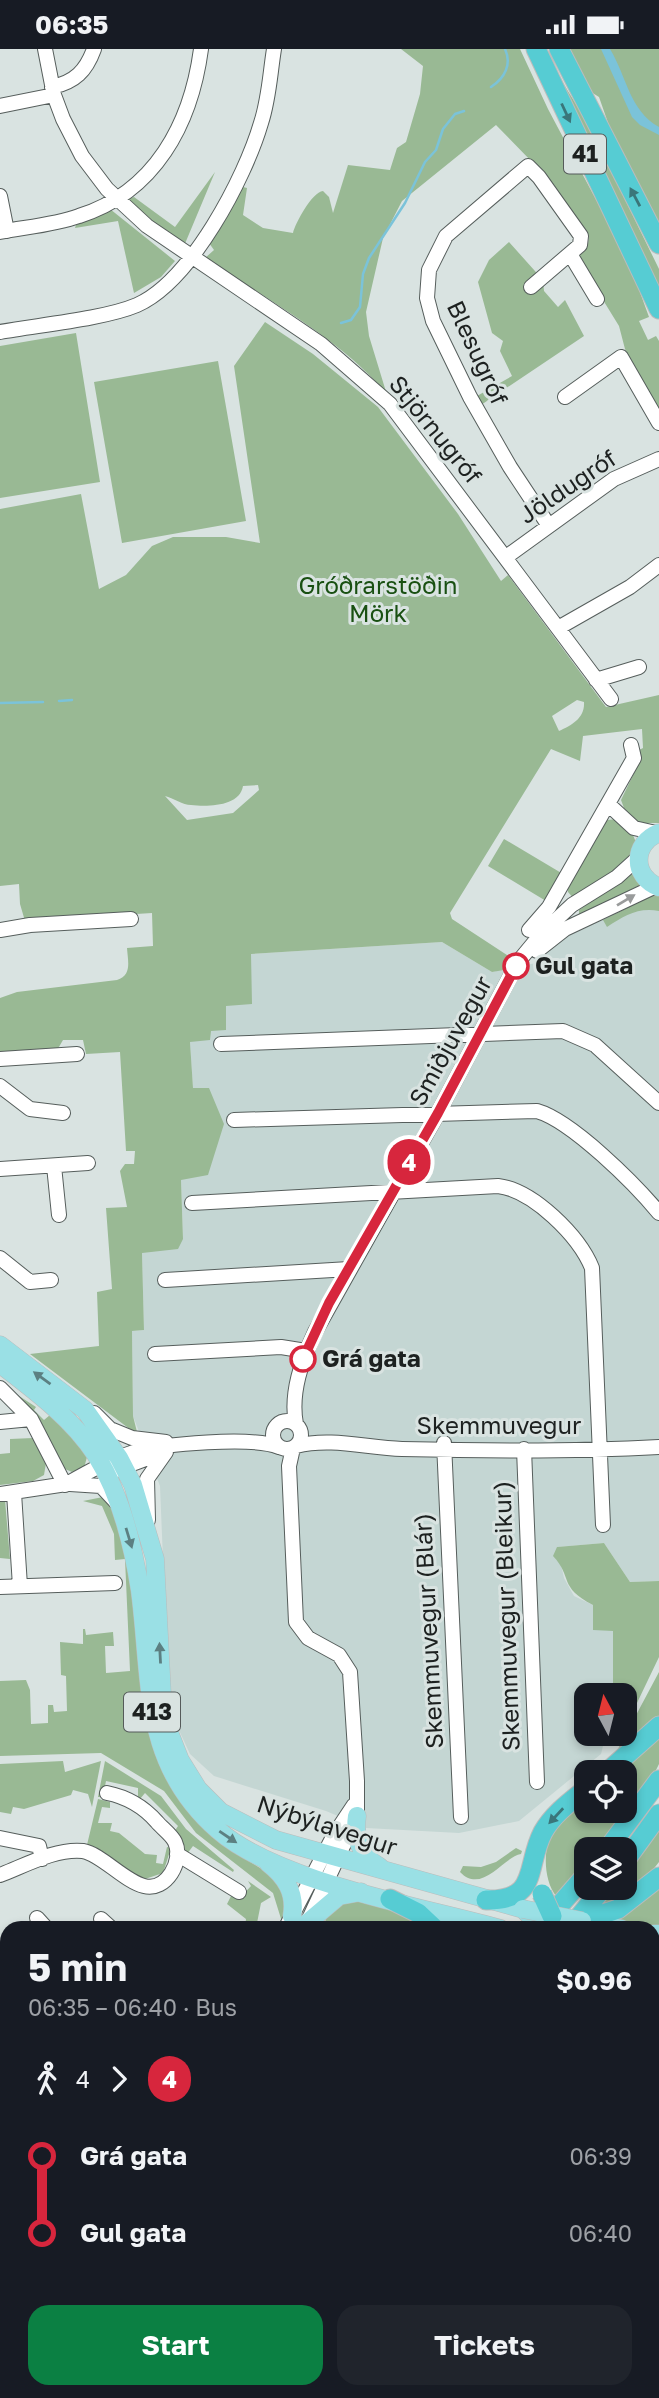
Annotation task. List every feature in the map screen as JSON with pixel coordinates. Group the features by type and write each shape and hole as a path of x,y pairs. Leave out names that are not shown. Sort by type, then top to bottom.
{"highway":[{"name":"41","path":"536,49 659,309"},
{"name":"41","path":"559,49 659,244"},
{"path":"621,1760 659,1726"},
{"path":"617,1837 659,1780"},
{"path":"486,1900 502,1900 520,1891 532,1873 537,1851 550,1822 574,1800"},
{"path":"637,1844 659,1814"},
{"path":"537,1851 542,1894 554,1921"},
{"path":"572,1921 618,1909 654,1882"},
{"path":"558,1921 574,1895"},
{"path":"390,1899 434,1920"},
{"path":"561,1921 588,1900"}],"main road":[{"path":"657,833 639,854 642,875 657,887"},
{"name":"Nýbýlavegur","path":"0,1345 85,1410 121,1462 149,1532 159,1590 162,1695 169,1732 180,1760 198,1789 221,1812 276,1840 486,1900 510,1916 536,1921"},
{"name":"Nýbýlavegur","path":"0,1364 68,1421 103,1469 133,1554 149,1696 158,1741 173,1776 192,1803 218,1830 260,1856 320,1879 390,1899"},
{"path":"357,1808 355,1831 362,1852 373,1863 392,1874"},
{"path":"260,1856 276,1869 290,1888 297,1921"},
{"path":"302,1921 339,1896 364,1892"},
{"path":"434,1920 510,1916"}],"street":[{"name":"Stjörnugróf","path":"45,49 53,91 82,156 117,200 147,226 321,344 376,390 405,421 611,699"},
{"path":"0,106 53,91 66,84 80,75 94,49"},
{"path":"0,196 4,231 80,216 129,193 156,166 178,131 192,96 201,49"},
{"path":"0,332 138,305 165,288 191,257 222,209 258,134 267,98 274,49"},
{"name":"Blesugróf","path":"549,526 510,467 451,359 433,321 427,283 433,257 446,236 528,166 578,228 580,245 569,254"},
{"path":"531,287 569,254 597,299"},
{"path":"565,397 621,358 659,423"},
{"name":"Jöldugróf","path":"506,558 614,479 659,459"},
{"path":"558,628 630,586 659,565"},
{"path":"596,680 639,667"},
{"path":"529,930 549,907 634,758 631,745"},
{"path":"608,804 634,828 657,833"},
{"path":"634,828 639,854"},
{"name":"Smiðjuvegur","path":"279,1423 296,1391 306,1350 524,954 564,911 617,877 639,854"},
{"name":"Smiðjuvegur","path":"514,974 554,936 657,887"},
{"path":"0,930 131,919"},
{"path":"221,1044 554,1030 580,1036 595,1045 659,1103"},
{"path":"0,1059 77,1054"},
{"path":"0,1086 30,1109 63,1113"},
{"path":"233,1120 529,1110 552,1117 615,1169 659,1213"},
{"path":"0,1168 88,1163"},
{"path":"54,1165 59,1215"},
{"path":"192,1203 498,1186 512,1189 530,1198 576,1240 592,1268 603,1525"},
{"path":"0,1258 30,1282 51,1280"},
{"path":"165,1280 349,1269"},
{"path":"155,1354 281,1347 306,1350"},
{"path":"0,1388 31,1419 65,1485"},
{"name":"Smiðjuvegur","path":"296,1391 301,1439 288,1447 296,1622 308,1638 339,1655 350,1672 357,1808"},
{"path":"85,1410 96,1414 110,1429 132,1439 195,1444"},
{"path":"0,1422 31,1419"},
{"path":"279,1423 272,1436 288,1447"},
{"name":"Skemmuvegur","path":"241,1441 279,1423 298,1425 340,1443"},
{"name":"Skemmuvegur","path":"65,1485 121,1462 137,1451 241,1441 266,1442 288,1447 319,1441 524,1449 659,1447"},
{"name":"Skemmuvegur (Blár)","path":"444,1446 461,1817"},
{"path":"149,1532 148,1479 171,1449"},
{"name":"Skemmuvegur (Bleikur)","path":"524,1449 537,1782"},
{"path":"20,1586 7,1493 65,1485 101,1486 117,1503"},
{"path":"0,1587 115,1583"},
{"path":"0,1875 57,1854 84,1851 140,1885 154,1887 170,1876 177,1854 174,1840 145,1809 122,1796 107,1793"},
{"path":"299,1921 357,1808"},
{"path":"0,1838 39,1846 42,1859"},
{"path":"177,1854 239,1892"}],"shaded area":[{"path":"652,898 659,899 659,1581 630,1582 604,1543 557,1547 564,1578 574,1596 593,1605 613,1631 613,1683 574,1683 574,1747 603,1747 601,1754 594,1760 574,1760 574,1776 519,1821 459,1833 366,1828 326,1811 214,1776 190,1754 177,1726 168,1682 160,1486 133,1416 132,1331 144,1330 142,1252 183,1239 181,1180 193,1089 190,1042 211,1031 251,954 442,942 492,972 536,963 564,937"}],"green space":[{"path":"401,49 520,49 548,109 629,262 649,317 639,321 648,340 656,336 659,341 659,414 625,349 619,326 579,261 580,251 588,244 589,237 534,164 496,125 402,201 383,238 366,312 369,336 387,395 370,375 326,338 205,258 214,250 209,243 243,187 247,188 243,215 263,228 293,233 305,209 314,197 323,191 329,197 333,213 348,165 390,170 397,148 406,142 420,94 423,66"},
{"path":"570,49 659,49 659,229 613,137 599,97 591,92"},
{"path":"560,78 588,124 659,269 659,290"},
{"path":"215,172 184,246 128,203 129,199 134,197 175,227"},
{"path":"110,209 175,261 161,277 134,293 118,221 75,228 76,225"},
{"path":"509,242 543,280 544,291 558,307 565,300 584,336 481,405 477,396 512,376 500,351 503,341 492,333 478,282 489,260"},
{"name":"Gróðrarstöðin Mörk","path":"265,322 313,354 378,407 458,514 501,581 508,575 606,707 659,695 659,823 638,823 624,808 621,800 637,767 639,750 643,748 642,729 583,736 580,761 551,749 450,913 452,919 510,957 504,970 492,972 442,942 251,954 252,1004 226,1006 226,1030 211,1031 210,1040 190,1042 193,1088 209,1088 224,1124 208,1175 181,1180 183,1239 178,1249 142,1253 144,1330 132,1331 133,1416 137,1432 30,1354 99,1346 97,1292 112,1289 106,1208 127,1207 120,1171 125,1164 134,1164 135,1151 126,1151 120,1052 86,1054 83,1040 63,1040 56,1052 0,1055 0,998 17,992 122,978 128,967 127,948 153,946 152,913 25,921 20,904 19,884 0,886 0,509 81,494 99,589 126,575 152,546 173,537 226,537 260,543 234,366","holes":["577,700 584,702 580,717 559,731 552,716","258,785 259,790 233,813 187,820 165,796 188,805 215,805 236,798 243,786"]},
{"path":"76,333 100,482 0,498 0,346"},
{"path":"218,361 246,521 122,543 94,382"},
{"path":"617,819 635,840 630,859 613,876 575,900 568,892 567,884 607,820"},
{"path":"504,839 563,874 546,901 488,866"},
{"path":"632,874 642,884 579,917 579,910"},
{"path":"649,893 659,894 659,911 638,911 607,927 603,920"},
{"path":"16,1394 36,1407 34,1410 44,1420 50,1415 59,1421 87,1457 84,1468 72,1472 65,1469 34,1414"},
{"path":"33,1438 46,1463 44,1475 33,1481 0,1485 0,1454 10,1453 10,1439"},
{"path":"103,1497 111,1501 201,1820 224,1846 278,1879 289,1894 282,1921 273,1893 196,1833 164,1791 101,1753 0,1756 0,1681 26,1680 30,1690 31,1724 48,1723 48,1705 53,1705 54,1712 67,1711 66,1676 61,1675 60,1642 83,1644 83,1629 86,1635 113,1632 114,1646 105,1646 106,1673 130,1671 125,1559 115,1560 114,1534 102,1506 83,1501"},
{"path":"0,1499 5,1500 10,1559 0,1558"},
{"path":"604,1543 630,1582 659,1581 659,1657 637,1703 637,1683 613,1683 613,1631 593,1630 593,1605 570,1587 553,1556 557,1547"},
{"path":"659,1672 659,1717 637,1739 637,1713"},
{"path":"659,1734 659,1764 637,1798 637,1760 632,1760"},
{"path":"629,1747 612,1760 607,1760 618,1749"},
{"path":"63,1761 65,1772 101,1761 92,1807 88,1794 73,1790 71,1795 24,1809 13,1807 11,1814 0,1812 0,1764"},
{"path":"105,1761 161,1796 186,1829 234,1870 233,1872 193,1846 187,1854 179,1851 174,1832 178,1826 145,1793 140,1799 138,1788 106,1781 103,1797 98,1797"},
{"path":"98,1799 110,1802 110,1808 102,1807 98,1823 112,1823 110,1831 119,1833 145,1854 157,1855 156,1863 163,1864 167,1847 171,1848 163,1873 145,1879 86,1849"},
{"path":"574,1810 574,1823 620,1823 610,1837 574,1837 574,1879 556,1896 547,1874 546,1856 549,1839"},
{"path":"659,1825 659,1862 637,1888 637,1855"},
{"path":"516,1848 522,1851 521,1854 484,1877 468,1878 460,1872 463,1866 481,1867 496,1862"},
{"path":"248,1881 271,1897 261,1903 257,1921 246,1921 227,1904 232,1894 239,1899 251,1886"},
{"path":"659,1885 659,1921 606,1919"},
{"path":"346,1899 374,1901 415,1921 325,1921 331,1910"},
{"path":"603,1900 615,1900 595,1911"}],"water":[{"path":"601,49 610,49 635,102 641,112 659,127 659,135 640,125 632,117"}],"waterway":[{"path":"491,87 506,70 508,60 505,49"},
{"path":"341,323 351,320 360,307 363,274 369,258 405,203 425,162 436,150 443,129 455,114 464,111"},
{"path":"59,701 72,700"},
{"path":"0,703 43,702"}],"bus line":[{"name":"4","path":"303,1359 329,1303 438,1113 516,966"}],"place":[{"name":"Gul gata","path":"516,966"},
{"name":"Grá gata","path":"303,1359"}]}
